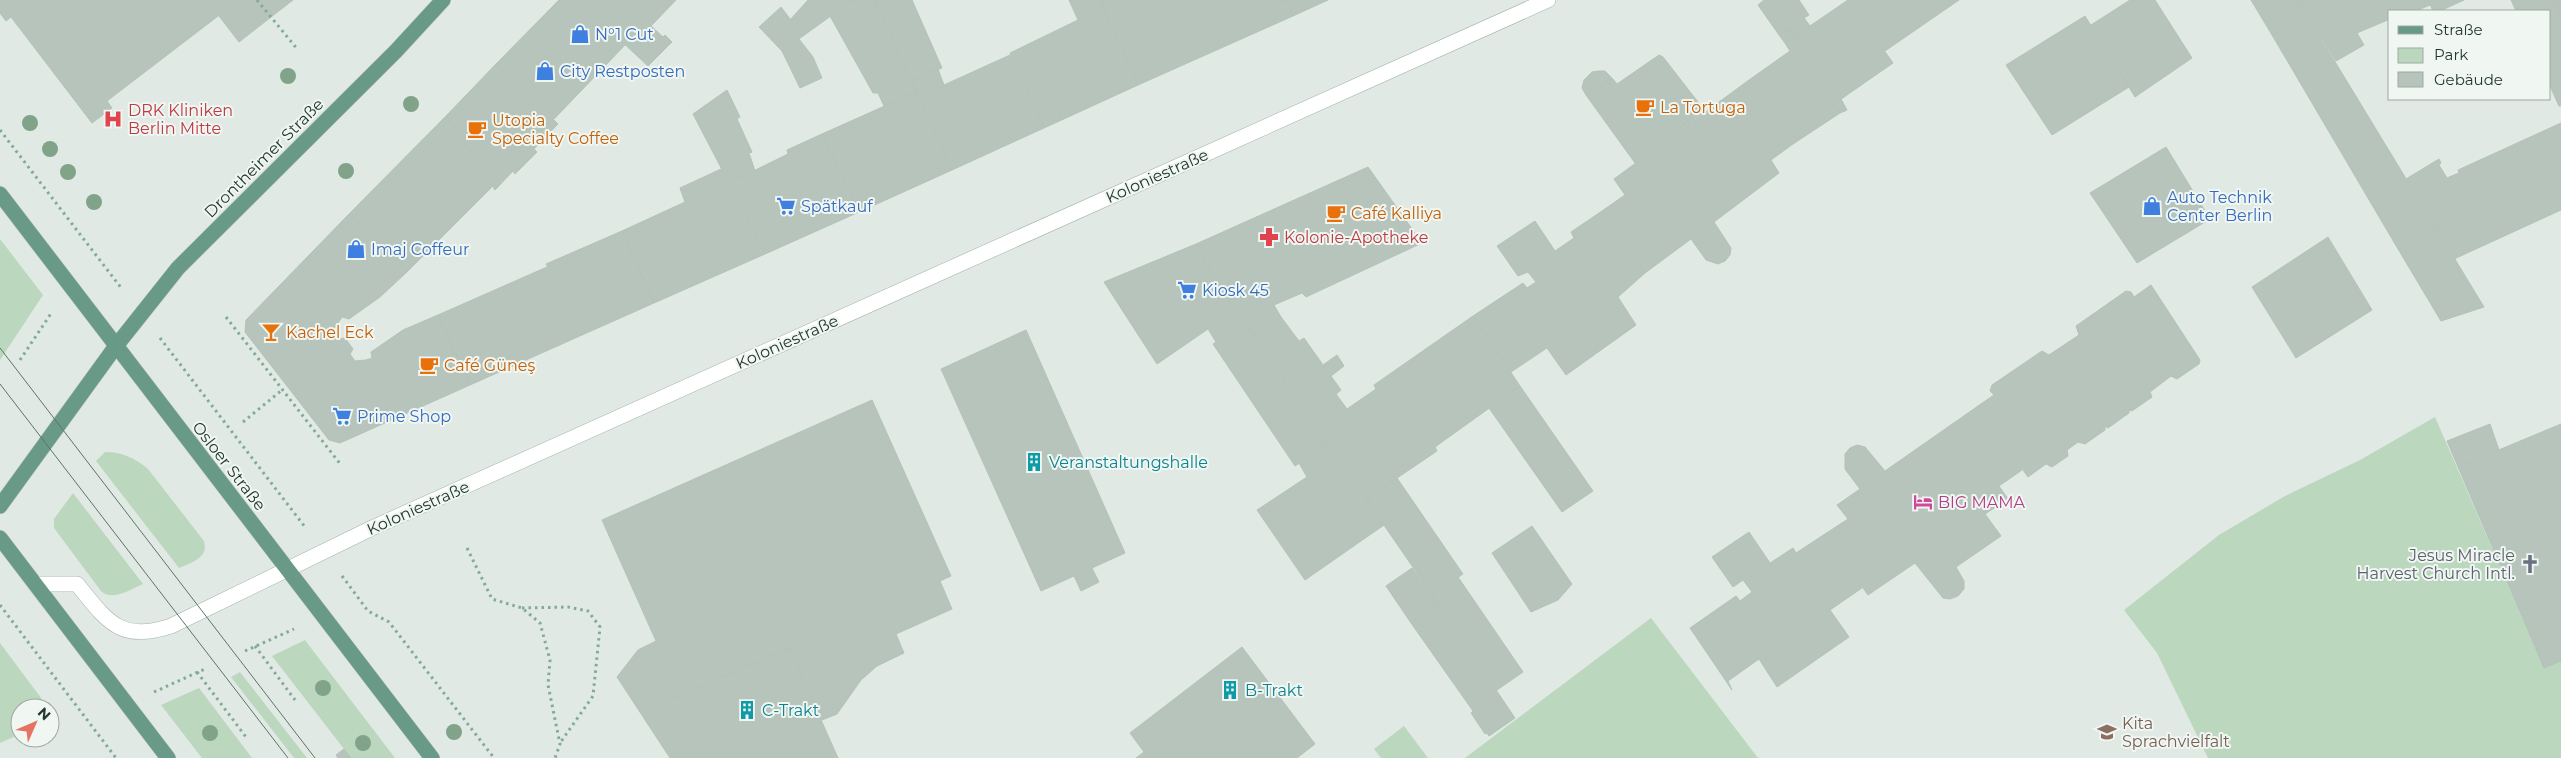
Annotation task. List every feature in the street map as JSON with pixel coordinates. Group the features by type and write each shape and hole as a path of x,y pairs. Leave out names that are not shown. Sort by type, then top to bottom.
{"main road":[{"name":"Drontheimer Straße","path":"0,506 116,346 178,268 278,171 443,0"},
{"name":"Osloer Straße","path":"0,194 286,570 432,758"},
{"path":"0,538 168,758"}],"street":[{"name":"Koloniestraße","path":"36,584 77,584 104,617 117,626 132,632 145,633 177,623 380,525 1548,0"}],"path":[{"path":"257,0 298,50"},
{"path":"0,130 83,237"},
{"path":"20,360 53,309"},
{"path":"226,317 341,466"},
{"path":"176,359 291,508"},
{"path":"243,422 282,390"},
{"path":"466,548 492,599 522,608 568,607 588,611 600,627 593,696 560,744 555,758"},
{"path":"0,605 116,758"},
{"path":"522,608 540,623 550,660 548,685 560,744"},
{"path":"368,611 389,622 494,758"},
{"path":"244,651 295,629"},
{"path":"255,646 295,700"},
{"path":"151,693 207,668"},
{"path":"197,672 246,737"}],"green space":[{"path":"0,239 43,295 0,360"},
{"path":"2435,417 2544,668 2561,661 2561,758 2208,758 2157,653 2124,610 2219,535 2285,496 2360,460"},
{"path":"105,452 128,456 148,469 204,541 204,552 198,559 179,568 96,461"},
{"path":"73,493 143,584 116,595 105,594 101,591 54,528 54,519"},
{"path":"1651,618 1758,758 1465,758"},
{"path":"305,640 395,758 351,758 272,656"},
{"path":"0,643 41,698 10,698 10,738 0,743"},
{"path":"240,672 307,758 294,758 231,677"},
{"path":"199,688 252,758 202,758 161,705"},
{"path":"1404,726 1428,758 1381,758 1374,749"}],"building":[{"path":"0,0 239,0 107,101 112,108 92,123 11,17 6,21 0,13"},
{"path":"239,0 293,0 239,42 219,16"},
{"path":"559,0 577,0 625,45 554,119 496,64"},
{"path":"577,0 676,0 651,26 672,42 648,66"},
{"path":"808,0 853,0 803,36 790,20"},
{"path":"853,0 875,0 916,92 884,106 878,93 873,93 830,16"},
{"path":"875,0 912,0 942,68 911,80"},
{"path":"1069,0 1100,0 1138,85 1044,128 1010,53 1078,20"},
{"path":"1100,0 1286,0 1293,16 1138,85"},
{"path":"1286,0 1328,0 1293,16"},
{"path":"1764,0 1799,0 1809,15 1804,18 1810,26 1795,37 1790,28 1779,35 1758,5"},
{"path":"1848,0 1893,63 1834,104 1840,113 1793,144 1749,80 1790,51 1785,43"},
{"path":"1849,0 1959,0 1885,51"},
{"path":"2130,0 2155,0 2192,58 2135,97 2091,25"},
{"path":"2251,0 2298,0 2306,14 2272,35"},
{"path":"2298,0 2428,0 2430,5 2418,10 2388,10 2388,20 2357,33 2364,45 2336,61"},
{"path":"2428,0 2464,0 2442,10 2433,10"},
{"path":"2511,0 2553,0 2561,17 2561,106 2559,106 2551,88 2551,10 2516,10"},
{"path":"2553,0 2561,0 2561,17"},
{"path":"781,7 803,36 782,51 759,27"},
{"path":"2306,14 2436,228 2398,249 2272,35"},
{"path":"2085,16 2129,87 2052,135 2006,65"},
{"path":"1790,28 1795,37 1785,43 1779,35"},
{"path":"799,39 813,57 822,78 800,88 782,51"},
{"path":"1010,55 1044,128 952,170 911,80 938,69 944,85"},
{"path":"1659,55 1663,57 1705,111 1635,163 1586,95 1612,78 1617,84"},
{"path":"496,64 558,124 534,149 537,152 515,174 513,171 495,190 446,116"},
{"path":"1605,71 1612,78 1586,95 1582,88 1584,80 1592,72"},
{"path":"1749,80 1793,144 1771,160 1779,173 1714,222 1731,248 1730,255 1725,261 1718,264 1706,260 1691,239 1645,273 1602,211 1625,195 1614,179"},
{"path":"727,90 740,117 737,119 752,152 749,153 755,171 729,183 693,114"},
{"path":"916,92 952,170 859,212 822,134"},
{"path":"1841,99 1847,110 1840,113 1834,104"},
{"path":"446,116 493,186 408,271 349,214"},
{"path":"2561,123 2561,210 2454,259 2406,179 2439,159 2441,163 2439,165 2447,178 2459,173 2458,170"},
{"path":"822,134 859,212 765,254 729,183 788,154 787,150"},
{"path":"2166,147 2210,219 2137,263 2090,193"},
{"path":"1368,167 1422,243 1306,297 1302,293 1274,305 1281,317 1253,335 1217,283 1196,244"},
{"path":"721,169 765,254 654,303 622,231 685,202 680,188"},
{"path":"1602,211 1645,273 1618,297 1636,325 1566,375 1547,348 1511,372 1473,316 1523,283 1527,288 1536,282 1528,272 1518,276 1497,246 1535,221 1555,251 1574,238 1571,232"},
{"path":"349,214 408,271 380,297 349,319 342,317 332,332 338,339 345,338 353,349 350,354 355,361 366,360 372,358 371,352 403,330 438,315 470,385 340,443 329,440 245,332 246,320"},
{"path":"2436,228 2484,307 2441,321 2398,249"},
{"path":"622,231 654,303 591,331 546,264"},
{"path":"2328,237 2372,310 2296,358 2252,287"},
{"path":"1196,244 1217,283 1328,444 1295,466 1213,344 1216,342 1208,329 1157,364 1104,282"},
{"path":"547,267 591,331 470,385 438,315"},
{"path":"2151,285 2200,360 2199,364 2177,379 2171,376 2150,392 2152,397 2132,411 2129,410 2129,413 2108,428 2105,426 2105,430 2085,444 2078,442 2067,450 2068,456 2052,467 2046,464 2028,477 1978,406 1994,395 1990,391 1992,385 2042,351 2049,355 2079,335 2076,326 2126,291 2131,292 2134,297"},
{"path":"1473,316 1520,386 1435,447 1437,451 1366,499 1253,335 1281,317 1299,341 1304,338 1323,365 1337,355 1344,366 1331,376 1341,390 1336,394 1347,409 1376,389 1374,385"},
{"name":"Veranstaltungshalle","path":"1026,330 1125,553 1092,568 1099,582 1081,591 1074,576 1041,591 941,369"},
{"path":"1520,386 1593,491 1562,512 1489,408"},
{"path":"872,400 951,576 940,581 952,609 896,634 904,653 877,666 861,680 837,714 822,720 789,648 670,700 701,750 682,758 670,758 617,677 638,650 656,641 602,520"},
{"name":"BIG MAMA","path":"1978,406 2022,470 1999,486 2008,499 1985,514 2001,536 1956,567 1964,581 1964,589 1958,596 1950,599 1943,598 1915,563 1868,595 1825,534 1848,519 1837,505 1860,489 1845,469 1845,454 1850,448 1857,445 1865,447 1885,471"},
{"path":"2490,424 2499,450 2458,467 2447,441"},
{"name":"Jesus Miracle Harvest Church Intl.","path":"2561,424 2561,661 2544,668 2458,467"},
{"path":"1328,444 1384,525 1305,580 1257,510 1307,477 1299,463"},
{"path":"1397,478 1463,574 1432,595 1366,499"},
{"path":"1532,526 1572,584 1558,600 1531,612 1492,553"},
{"path":"1749,532 1770,563 1793,548 1796,553 1825,534 1862,588 1830,610 1849,637 1777,687 1759,659 1728,681 1732,690 1690,628 1736,596 1740,601 1752,592 1743,580 1733,587 1712,557"},
{"path":"1412,568 1438,604 1411,623 1386,586"},
{"path":"1458,577 1523,672 1497,690 1432,595"},
{"path":"1438,604 1515,718 1489,736 1487,733 1485,734 1471,713 1473,711 1411,623"},
{"name":"B-Trakt","path":"1242,647 1315,744 1297,758 1136,758 1144,752 1130,733"},
{"name":"C-Trakt","path":"789,648 838,758 707,758 670,700"},
{"path":"344,749 351,758 338,758 336,755"},
{"path":"701,750 707,758 682,758"}],"tram line":[{"path":"0,348 315,758"},
{"path":"0,384 288,758"}],"place":[{"name":"N°1 Cut","path":"580,34"},
{"name":"City Restposten","path":"545,71"},
{"name":"La Tortuga","path":"1645,107"},
{"name":"DRK Kliniken Berlin Mitte","path":"113,119"},
{"name":"Utopia Specialty Coffee","path":"477,129"},
{"name":"Spätkauf","path":"786,206"},
{"name":"Auto Technik Center Berlin","path":"2152,206"},
{"name":"Café Kalliya","path":"1336,213"},
{"name":"Kolonie-Apotheke","path":"1269,237"},
{"name":"Imaj Coffeur","path":"356,249"},
{"name":"Kiosk 45","path":"1187,290"},
{"name":"Kachel Eck","path":"271,332"},
{"name":"Café Güneş","path":"429,365"},
{"name":"Prime Shop","path":"342,416"},
{"name":"Veranstaltungshalle","path":"1034,462"},
{"name":"BIG MAMA","path":"1923,502"},
{"name":"Jesus Miracle Harvest Church Intl.","path":"2530,564"},
{"name":"B-Trakt","path":"1230,690"},
{"name":"C-Trakt","path":"747,710"},
{"name":"Kita Sprachvielfalt","path":"2107,732"}]}
